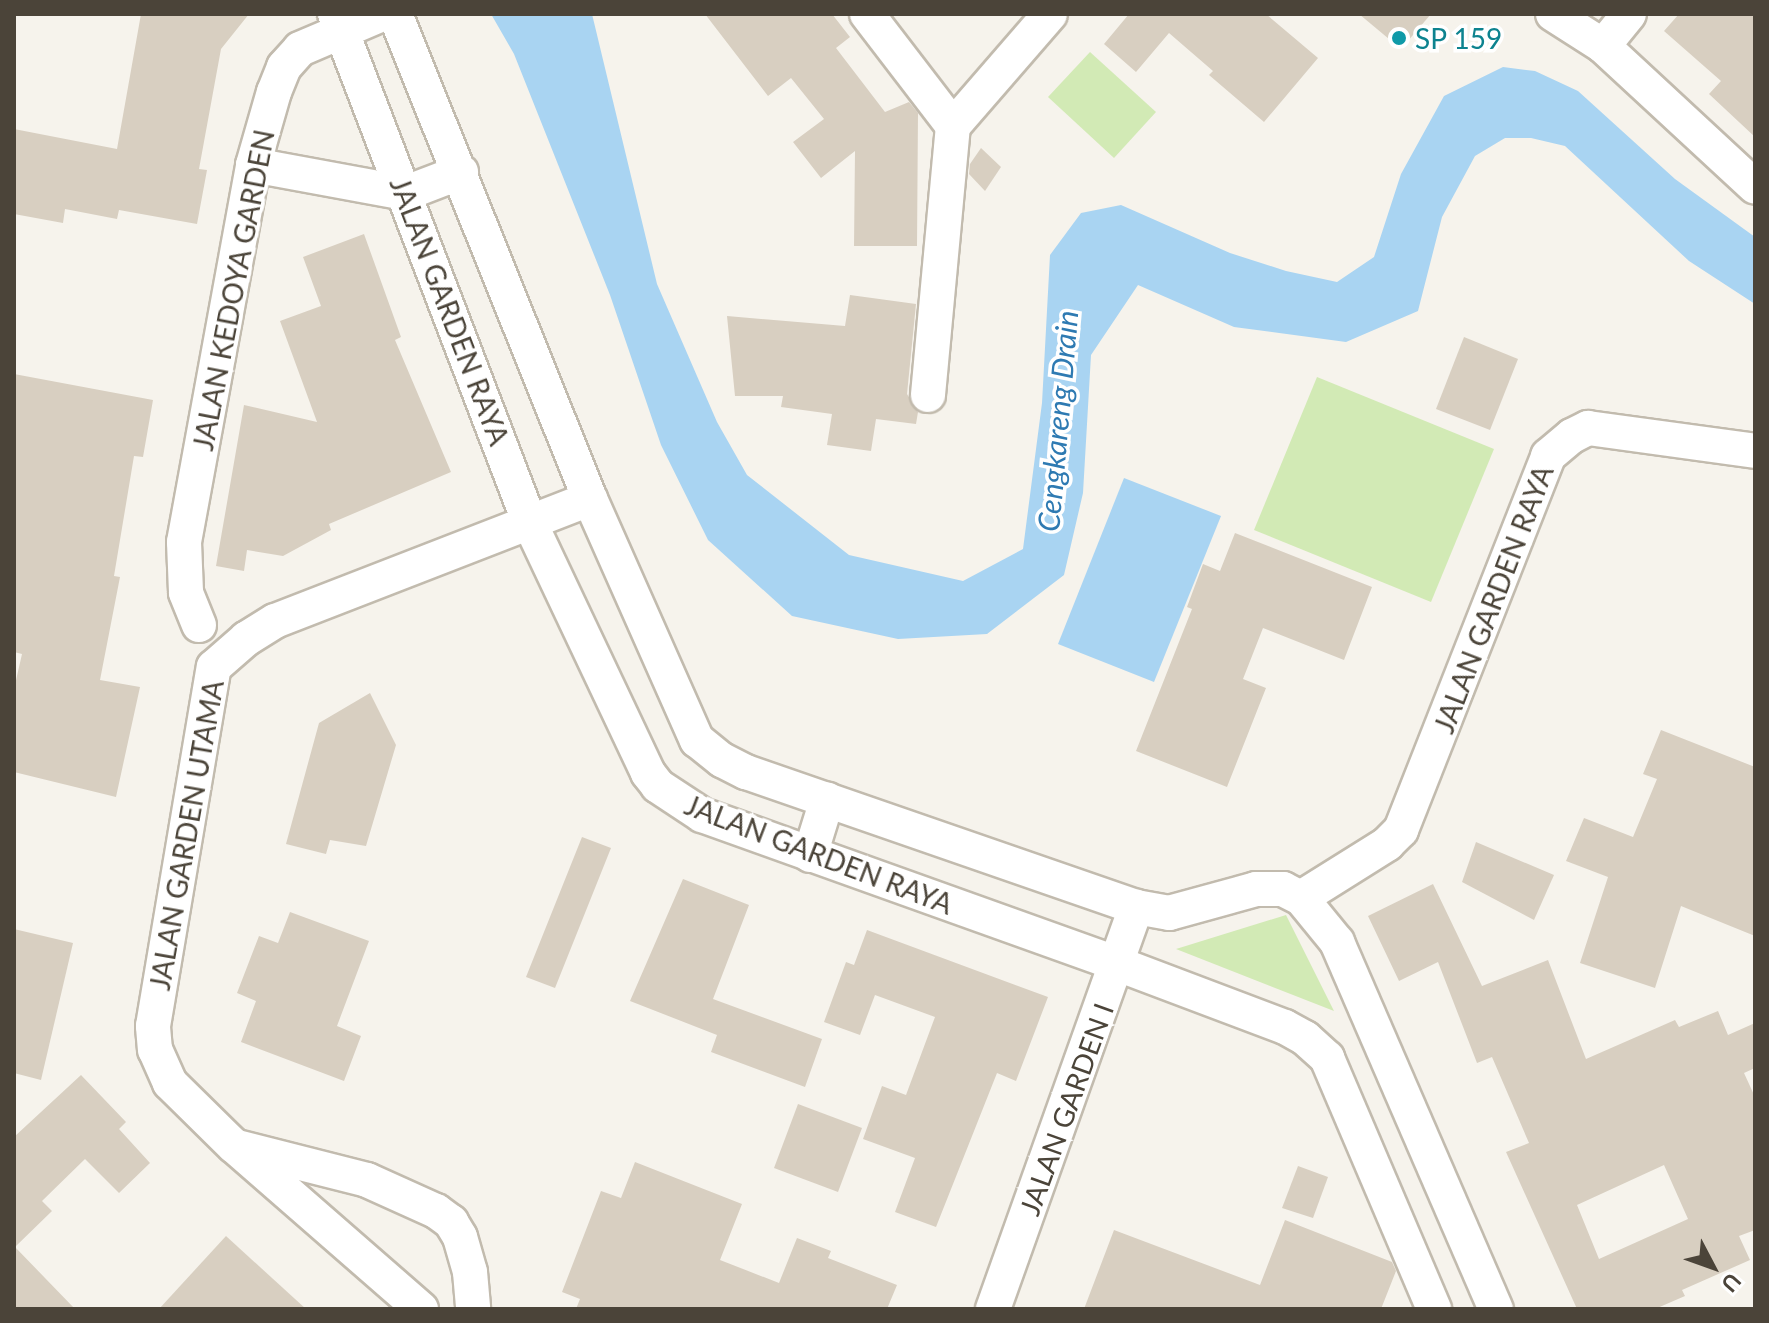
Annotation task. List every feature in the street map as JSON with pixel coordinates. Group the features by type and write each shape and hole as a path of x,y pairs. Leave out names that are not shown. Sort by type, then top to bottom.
{"street":[{"name":"JALAN KEDOYA GARDEN","path":"199,625 186,592 184,542 253,165 284,67 300,49 338,22 382,14"},
{"name":"JALAN GARDEN RAYA","path":"395,14 590,499 697,740 722,760 746,772 1136,907 1169,913 1256,889 1283,889 1301,898 1387,844 1401,830 1548,456 1572,436 1588,428 1755,451"},
{"path":"867,14 953,126"},
{"path":"928,395 953,126 1050,14"},
{"path":"1553,14 1603,46 1755,187"},
{"path":"1603,46 1629,14"},
{"name":"JALAN GARDEN RAYA","path":"338,22 529,521 648,773 658,786 702,815 1285,1027 1327,1058"},
{"path":"253,165 406,193 461,172"},
{"name":"JALAN GARDEN UTAMA","path":"421,1309 234,1146 170,1083 155,1050 153,1026 214,667 246,639 275,621 590,499"},
{"path":"810,855 827,800"},
{"path":"1301,898 1337,942 1496,1309"},
{"name":"JALAN GARDEN I","path":"993,1309 1136,907"},
{"path":"1375,1033 1327,1058 1434,1309"},
{"path":"234,1146 367,1180 436,1211 451,1222 460,1237 470,1272 473,1309"}],"green space":[{"path":"1090,52 1156,112 1114,158 1048,97"},
{"path":"1317,377 1494,449 1431,602 1254,530"},
{"path":"1286,915 1334,1011 1176,949"}],"water":[{"name":"Cengkareng Drain","path":"491,14 592,14 657,284 717,422 747,475 849,555 963,581 1023,549 1042,403 1050,255 1081,213 1121,205 1230,253 1286,271 1337,282 1374,257 1401,174 1444,96 1503,67 1535,71 1578,91 1675,179 1755,237 1755,304 1689,261 1565,146 1531,138 1505,138 1475,156 1442,217 1418,311 1346,342 1234,327 1138,285 1091,355 1083,493 1064,575 987,634 898,639 792,616 708,540 661,445 610,295 514,54"},
{"path":"1124,478 1221,516 1154,682 1058,644"}],"building":[{"path":"141,14 249,14 221,49 199,169 207,170 197,224 119,210 117,219 65,209 63,223 14,214 14,129 117,149"},
{"path":"705,14 832,14 850,37 836,48 885,112 909,102 918,113 917,246 854,246 855,151 821,178 793,142 824,119 791,78 768,96"},
{"path":"1129,14 1266,14 1318,58 1264,122 1209,75 1213,71 1169,33 1136,72 1104,44"},
{"name":"SP 159","path":"1359,14 1431,14 1401,49"},
{"path":"1679,14 1755,14 1755,137 1709,94 1721,81 1664,31"},
{"path":"981,148 1001,167 985,191 969,174 970,164"},
{"path":"364,234 401,337 395,340 451,472 329,524 331,530 283,556 247,550 244,571 216,566 244,405 317,422 280,321 321,306 303,257"},
{"path":"850,295 916,304 907,394 918,412 916,424 876,419 871,451 827,445 832,414 781,407 783,396 735,396 727,316 845,326"},
{"path":"1464,337 1518,359 1490,430 1436,409"},
{"path":"14,374 153,400 143,457 134,456 114,576 120,577 100,680 140,687 116,797 14,772 14,689 22,654 14,652"},
{"path":"1235,533 1372,587 1344,660 1263,628 1243,679 1266,688 1227,787 1136,751 1192,609 1187,607 1203,564 1220,571"},
{"path":"370,693 396,745 366,846 330,840 326,854 286,844 319,723"},
{"path":"1661,730 1755,767 1755,936 1681,906 1655,988 1580,963 1608,877 1566,861 1584,818 1633,837 1657,779 1643,774"},
{"path":"582,837 611,848 555,988 526,977"},
{"path":"1476,842 1554,875 1534,920 1462,882"},
{"path":"683,879 749,905 713,999 822,1039 805,1087 711,1052 717,1035 630,1001"},
{"path":"1433,884 1482,986 1548,960 1586,1059 1675,1020 1679,1027 1718,1011 1728,1035 1755,1023 1755,1068 1744,1073 1755,1097 1755,1230 1739,1236 1750,1260 1682,1290 1685,1296 1655,1309 1577,1309 1506,1152 1529,1143 1492,1057 1477,1063 1438,962 1399,981 1368,916","holes":["1664,1165 1688,1219 1599,1259 1577,1205"]},
{"path":"290,912 369,941 337,1026 361,1036 344,1081 241,1042 256,1001 237,993 259,936 278,943"},
{"path":"14,929 73,943 41,1080 14,1073"},
{"path":"867,930 1048,997 1016,1081 997,1073 936,1227 895,1212 915,1158 863,1139 882,1086 906,1095 935,1017 875,995 860,1035 824,1022 846,962 854,965"},
{"path":"81,1075 126,1122 119,1129 150,1163 119,1193 85,1159 42,1201 52,1211 15,1247 75,1309 14,1309 14,1137"},
{"path":"798,1104 862,1128 838,1192 774,1168"},
{"path":"635,1162 742,1204 720,1260 779,1283 797,1238 831,1251 828,1258 897,1285 887,1309 576,1309 580,1299 562,1292 601,1191 621,1198"},
{"path":"1298,1166 1328,1177 1313,1218 1282,1208"},
{"path":"1285,1220 1392,1262 1396,1271 1381,1309 1084,1309 1114,1230 1260,1285"},
{"path":"226,1236 306,1309 159,1309"}],"place":[{"name":"SP 159","path":"1399,38"}]}
